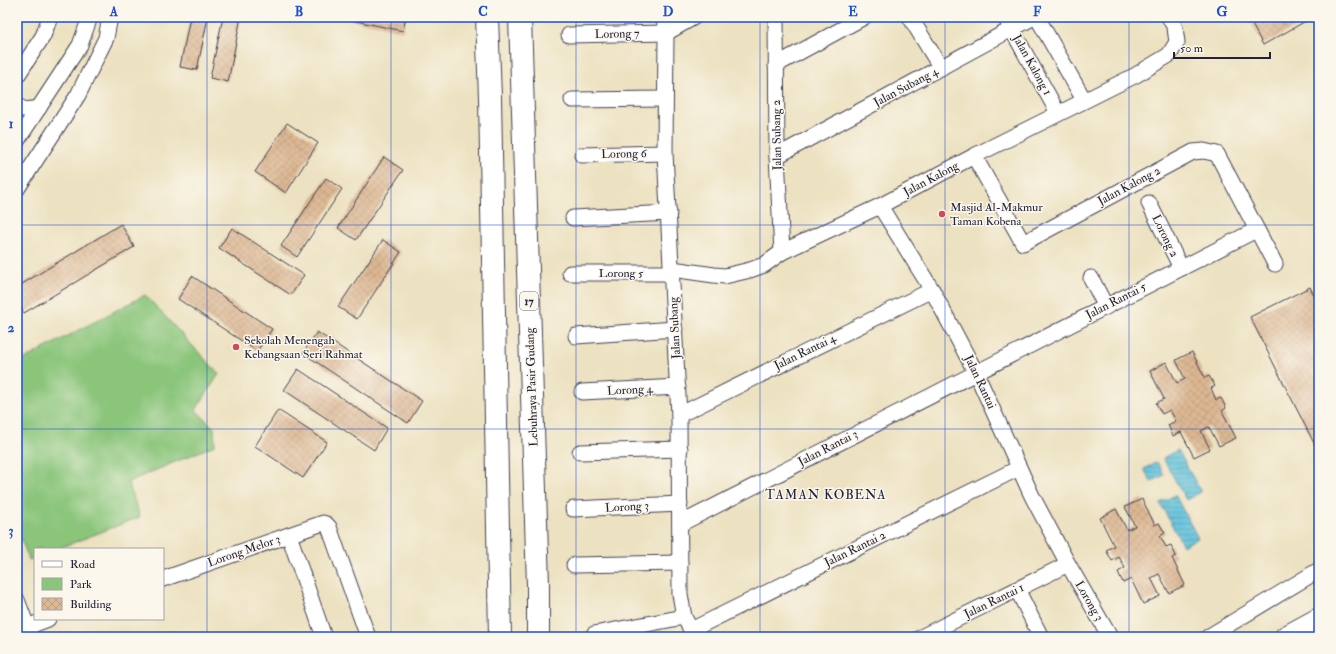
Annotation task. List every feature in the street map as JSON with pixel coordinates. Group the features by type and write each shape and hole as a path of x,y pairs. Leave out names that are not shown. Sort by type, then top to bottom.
{"highway":[{"path":"487,17 500,637"},
{"name":"Lebuhraya Pasir Gudang","path":"520,17 538,585 538,637"},
{"path":"538,585 542,637"},
{"path":"538,585 546,637"},
{"path":"1286,637 1319,619"}],"street":[{"path":"17,76 43,36 50,17"},
{"path":"37,158 18,138 80,45 90,17"},
{"path":"17,189 78,95 106,38 110,17"},
{"name":"Jalan Subang","path":"664,17 666,33 665,153 680,449 680,594 684,617 693,634"},
{"path":"666,33 694,17"},
{"name":"Jalan Subang 2","path":"776,17 777,156 782,252"},
{"path":"776,64 864,17"},
{"path":"910,17 941,68"},
{"path":"1035,17 1084,100"},
{"name":"Jalan Subang 4","path":"777,156 941,68 1008,23 1035,17"},
{"name":"Jalan Kalong","path":"672,271 732,275 750,270 764,265 782,252 880,206 1058,113 1136,75 1169,55 1177,42 1175,28 1169,17"},
{"name":"Jalan Kalong 1","path":"1008,23 1058,113"},
{"name":"Lorong 7","path":"569,35 666,33"},
{"path":"572,100 665,98"},
{"path":"17,105 19,108 24,110 39,108"},
{"name":"Jalan Kalong 2","path":"974,156 1023,243 1193,152 1204,150 1217,154 1275,264"},
{"name":"Lorong 6","path":"582,155 665,153"},
{"name":"Lorong 2","path":"1149,203 1181,268"},
{"name":"Jalan Rantai","path":"880,206 932,290 976,373 1019,468 1068,564"},
{"path":"573,218 669,213"},
{"name":"Jalan Rantai 5","path":"976,373 1256,230"},
{"name":"Lorong 5","path":"570,273 672,271"},
{"path":"1092,278 1106,307"},
{"name":"Jalan Rantai 4","path":"679,415 932,290"},
{"path":"576,336 675,329"},
{"name":"Jalan Rantai 3","path":"680,524 976,373"},
{"name":"Lorong 4","path":"582,392 678,387"},
{"path":"580,452 680,449"},
{"name":"Jalan Rantai 2","path":"693,634 1019,468"},
{"name":"Lorong 3","path":"574,509 680,504"},
{"name":"Lorong Melor 3","path":"164,579 323,523 329,527 368,637"},
{"path":"289,535 324,637"},
{"path":"574,565 680,564"},
{"name":"Lorong 3","path":"1068,564 1110,637"},
{"name":"Jalan Rantai 1","path":"921,637 1068,564"},
{"path":"1208,637 1319,570"},
{"path":"1017,589 1041,637"},
{"path":"17,600 29,632 47,620"},
{"path":"594,634 684,617"}],"green space":[{"path":"145,295 219,374 196,410 214,428 215,445 128,482 140,517 60,548 34,548 34,558 29,560 17,528 17,363"}],"water":[{"path":"1178,450 1201,492 1186,500 1163,458"},
{"path":"1157,462 1164,475 1151,482 1144,469"},
{"path":"1175,495 1198,538 1183,546 1160,503"}],"building":[{"path":"190,17 208,17 197,70 180,67"},
{"path":"223,17 241,17 228,82 210,78"},
{"path":"337,17 406,17 403,31"},
{"path":"1248,17 1313,17 1263,45"},
{"path":"287,123 318,143 286,193 255,172"},
{"path":"384,157 403,170 356,240 338,228"},
{"path":"326,178 342,189 297,257 281,246"},
{"path":"121,224 134,247 24,313 17,301 17,287"},
{"path":"232,228 304,275 291,295 219,248"},
{"path":"383,240 401,252 357,319 338,307"},
{"path":"192,276 272,329 257,351 178,299"},
{"path":"1310,287 1319,306 1319,453 1250,317"},
{"path":"317,332 422,401 408,423 303,353"},
{"path":"1192,352 1205,378 1209,376 1215,386 1211,388 1216,400 1221,398 1226,408 1222,411 1236,438 1219,446 1209,427 1201,431 1210,449 1194,457 1181,432 1173,436 1168,425 1176,421 1170,410 1162,414 1156,403 1164,399 1150,371 1166,362 1177,383 1185,379 1176,360"},
{"path":"298,369 387,428 374,450 284,390"},
{"path":"278,410 327,442 303,478 255,446"},
{"path":"1142,499 1155,525 1159,523 1165,533 1160,536 1166,547 1171,545 1176,556 1172,558 1185,585 1169,593 1159,574 1151,578 1160,596 1143,604 1131,579 1123,583 1118,572 1125,568 1119,557 1112,561 1106,550 1114,546 1100,518 1116,509 1127,530 1135,526 1125,507"}],"place":[{"name":"Masjid Al-Makmur Taman Kobena","path":"942,214"},
{"name":"Sekolah Menengah Kebangsaan Seri Rahmat","path":"236,347"}],"district":[{"name":"TAMAN KOBENA","path":"826,495"}]}
